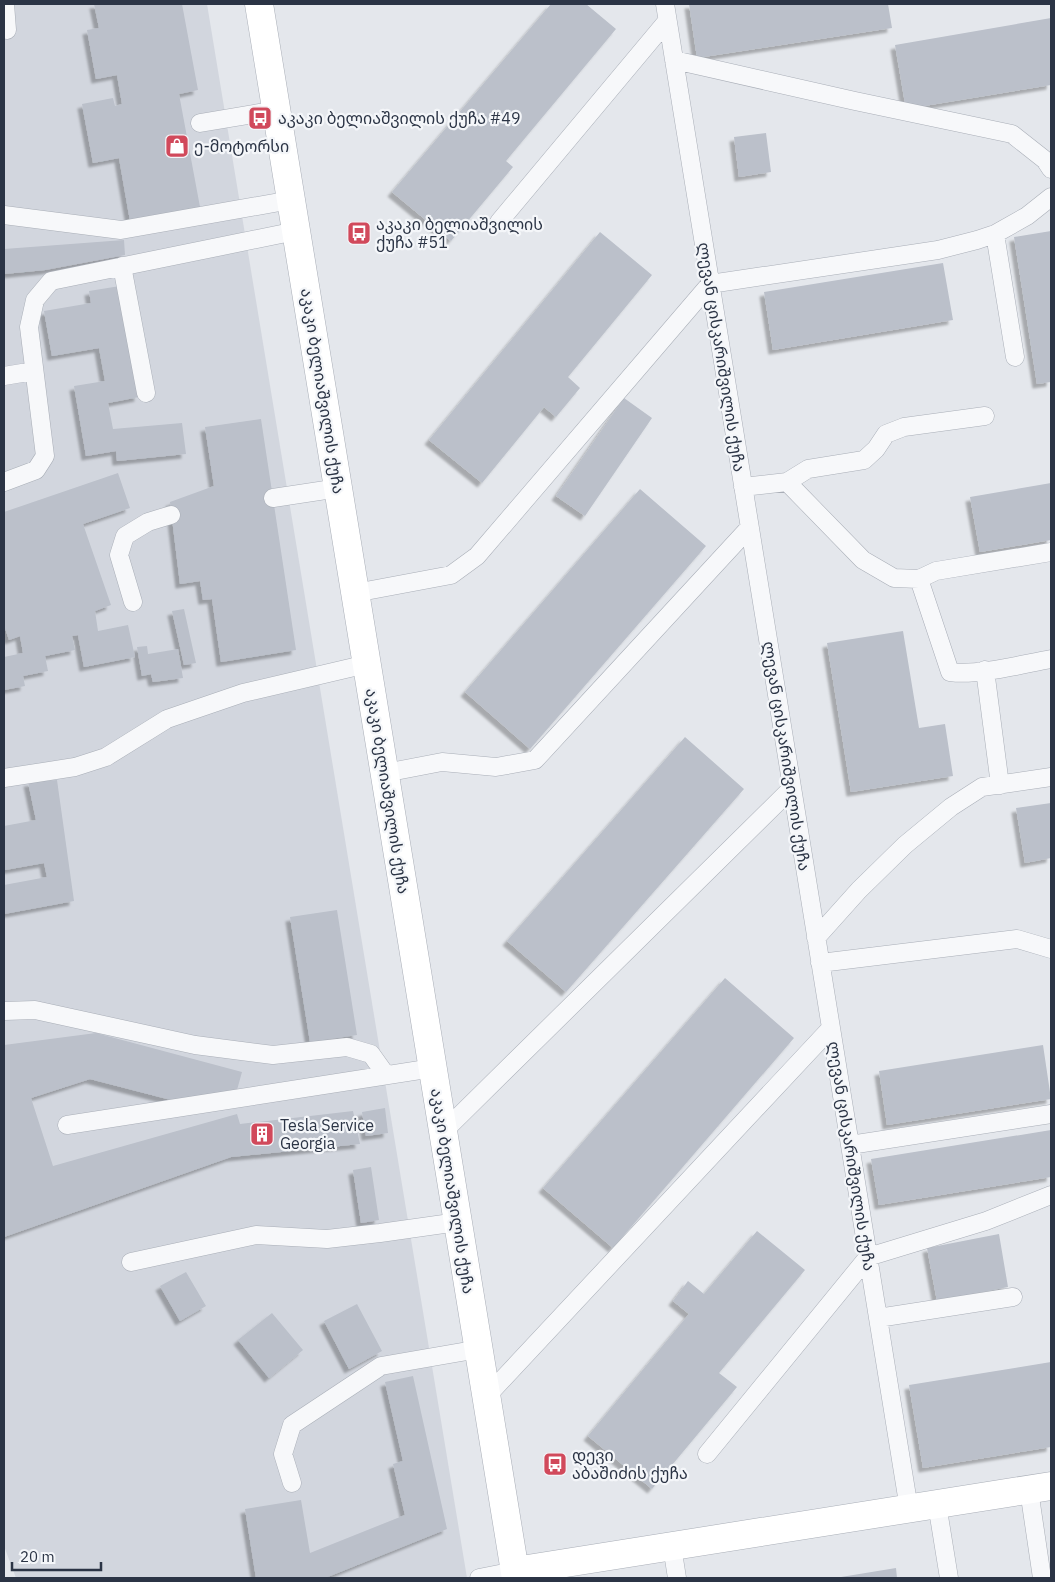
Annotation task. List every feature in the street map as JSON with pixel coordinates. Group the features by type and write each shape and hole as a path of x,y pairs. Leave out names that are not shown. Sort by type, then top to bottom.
{"main road":[{"name":"აკაკი ბელიაშვილის ქუჩა","path":"259,4 516,1574"},
{"path":"516,1574 672,1546 1040,1488"}],"lane":[{"path":"5,4 7,30"},
{"path":"499,222 666,12"},
{"name":"ლევან ცისკარიშვილის ქუჩა","path":"666,12 909,1509"},
{"path":"674,60 1012,134 1045,160 1051,169"},
{"path":"200,123 277,110"},
{"path":"355,592 451,575 477,556 710,284 938,250 995,234 1026,216 1051,197"},
{"path":"4,215 120,230 291,200"},
{"path":"4,482 36,470 45,456 29,327 35,300 51,281 296,231"},
{"path":"995,234 1014,357"},
{"path":"122,266 146,393"},
{"path":"4,376 34,371"},
{"path":"743,487 787,482 808,469 864,460 876,449 886,434 904,428 986,416"},
{"path":"787,482 863,560 894,578 919,580 936,571 1051,552"},
{"path":"273,498 338,488"},
{"path":"133,602 119,555 125,536 148,522 171,515"},
{"path":"385,773 442,762 496,767 536,760 750,528"},
{"path":"919,580 950,672 960,673 985,670 1051,659"},
{"path":"4,778 75,767 106,758 167,719 243,693 367,664"},
{"path":"985,670 1000,785"},
{"path":"816,938 905,845 951,807 982,787 1051,777"},
{"path":"443,1132 792,788"},
{"path":"820,963 1017,939 1051,949"},
{"path":"4,1011 36,1010 195,1044 273,1055 347,1047 371,1054 386,1074"},
{"path":"486,1396 831,1028"},
{"path":"67,1126 433,1068"},
{"path":"850,1145 1051,1114"},
{"path":"707,1454 868,1257 986,1221 1051,1194"},
{"path":"131,1262 256,1235 327,1239 458,1222"},
{"path":"878,1318 1013,1297"},
{"path":"292,1483 283,1454 292,1425 381,1366 479,1349"},
{"path":"1040,1488 1042,1578"},
{"path":"937,1504 949,1578"},
{"path":"672,1546 677,1578"},
{"path":"479,1578 516,1574"}],"shaded area":[{"path":"4,4 207,4 467,1578 16,1578 4,1546"}],"building":[{"path":"94,4 182,4 198,90 179,94 200,207 130,221 119,158 93,163 82,104 113,98 115,106 122,104 117,75 96,79 87,30 99,28"},
{"path":"551,4 586,4 616,29 506,161 513,167 451,241 392,192"},
{"path":"689,4 888,4 892,28 697,58"},
{"path":"1051,18 1051,85 906,109 895,45"},
{"path":"766,133 771,172 739,177 734,137"},
{"path":"1051,231 1051,382 1037,384 1014,237"},
{"path":"600,232 652,275 568,377 580,388 556,417 544,407 482,483 429,440"},
{"path":"124,240 125,255 45,270 4,274 4,249"},
{"path":"943,263 953,320 773,350 764,292"},
{"path":"120,286 139,397 108,403 113,429 182,423 186,454 117,461 116,451 86,456 74,386 105,381 99,348 52,356 44,311 91,303 89,291"},
{"path":"624,398 652,418 585,516 556,496"},
{"path":"261,419 296,650 221,662 212,599 203,600 200,581 180,584 170,502 214,486 205,427"},
{"path":"118,473 130,508 83,524 111,605 95,611 98,631 128,625 135,657 84,667 78,635 72,636 75,650 45,656 48,671 23,676 25,686 4,690 4,657 23,653 20,636 9,640 4,625 4,512"},
{"path":"1051,483 1051,540 980,552 970,497"},
{"path":"640,489 706,546 530,749 465,692"},
{"path":"184,609 196,663 184,665 172,611"},
{"path":"903,631 919,728 945,724 953,776 851,792 827,643"},
{"path":"147,646 148,654 178,649 183,678 153,682 151,674 142,676 137,647"},
{"path":"685,737 744,789 566,992 507,941"},
{"path":"57,780 74,901 4,914 4,885 47,877 44,863 5,870 4,826 36,820 28,782"},
{"path":"1051,803 1051,858 1025,863 1016,808"},
{"path":"337,910 357,1035 310,1042 290,917"},
{"path":"725,978 794,1038 613,1248 543,1188"},
{"name":"Tesla Service Georgia","path":"96,1033 242,1072 237,1090 175,1101 90,1079 31,1098 53,1166 237,1114 240,1124 353,1111 360,1144 231,1157 4,1237 4,1045"},
{"path":"1043,1045 1051,1099 887,1125 879,1071"},
{"path":"385,1108 388,1133 366,1136 362,1112"},
{"path":"1051,1130 1051,1177 879,1205 871,1159"},
{"path":"371,1167 379,1220 361,1223 353,1170"},
{"path":"757,1231 805,1270 719,1373 737,1387 652,1489 588,1436 689,1314 673,1301 688,1281 704,1294"},
{"path":"999,1234 1008,1287 937,1301 927,1248"},
{"path":"186,1272 206,1306 180,1321 160,1286"},
{"path":"357,1304 382,1351 349,1369 324,1321"},
{"path":"272,1313 303,1350 269,1378 238,1340"},
{"path":"1051,1362 1051,1447 923,1468 909,1385"},
{"path":"413,1376 447,1529 325,1578 256,1578 245,1509 301,1500 310,1553 405,1515 393,1464 403,1461 385,1382"},
{"path":"896,1568 897,1578 841,1578 841,1577"}],"place":[{"name":"აკაკი ბელიაშვილის ქუჩა #49","path":"260,118"},
{"name":"ე-მოტორსი","path":"177,146"},
{"name":"აკაკი ბელიაშვილის ქუჩა #51","path":"359,233"},
{"name":"Tesla Service Georgia","path":"262,1134"},
{"name":"დევი აბაშიძის ქუჩა","path":"555,1464"}]}
